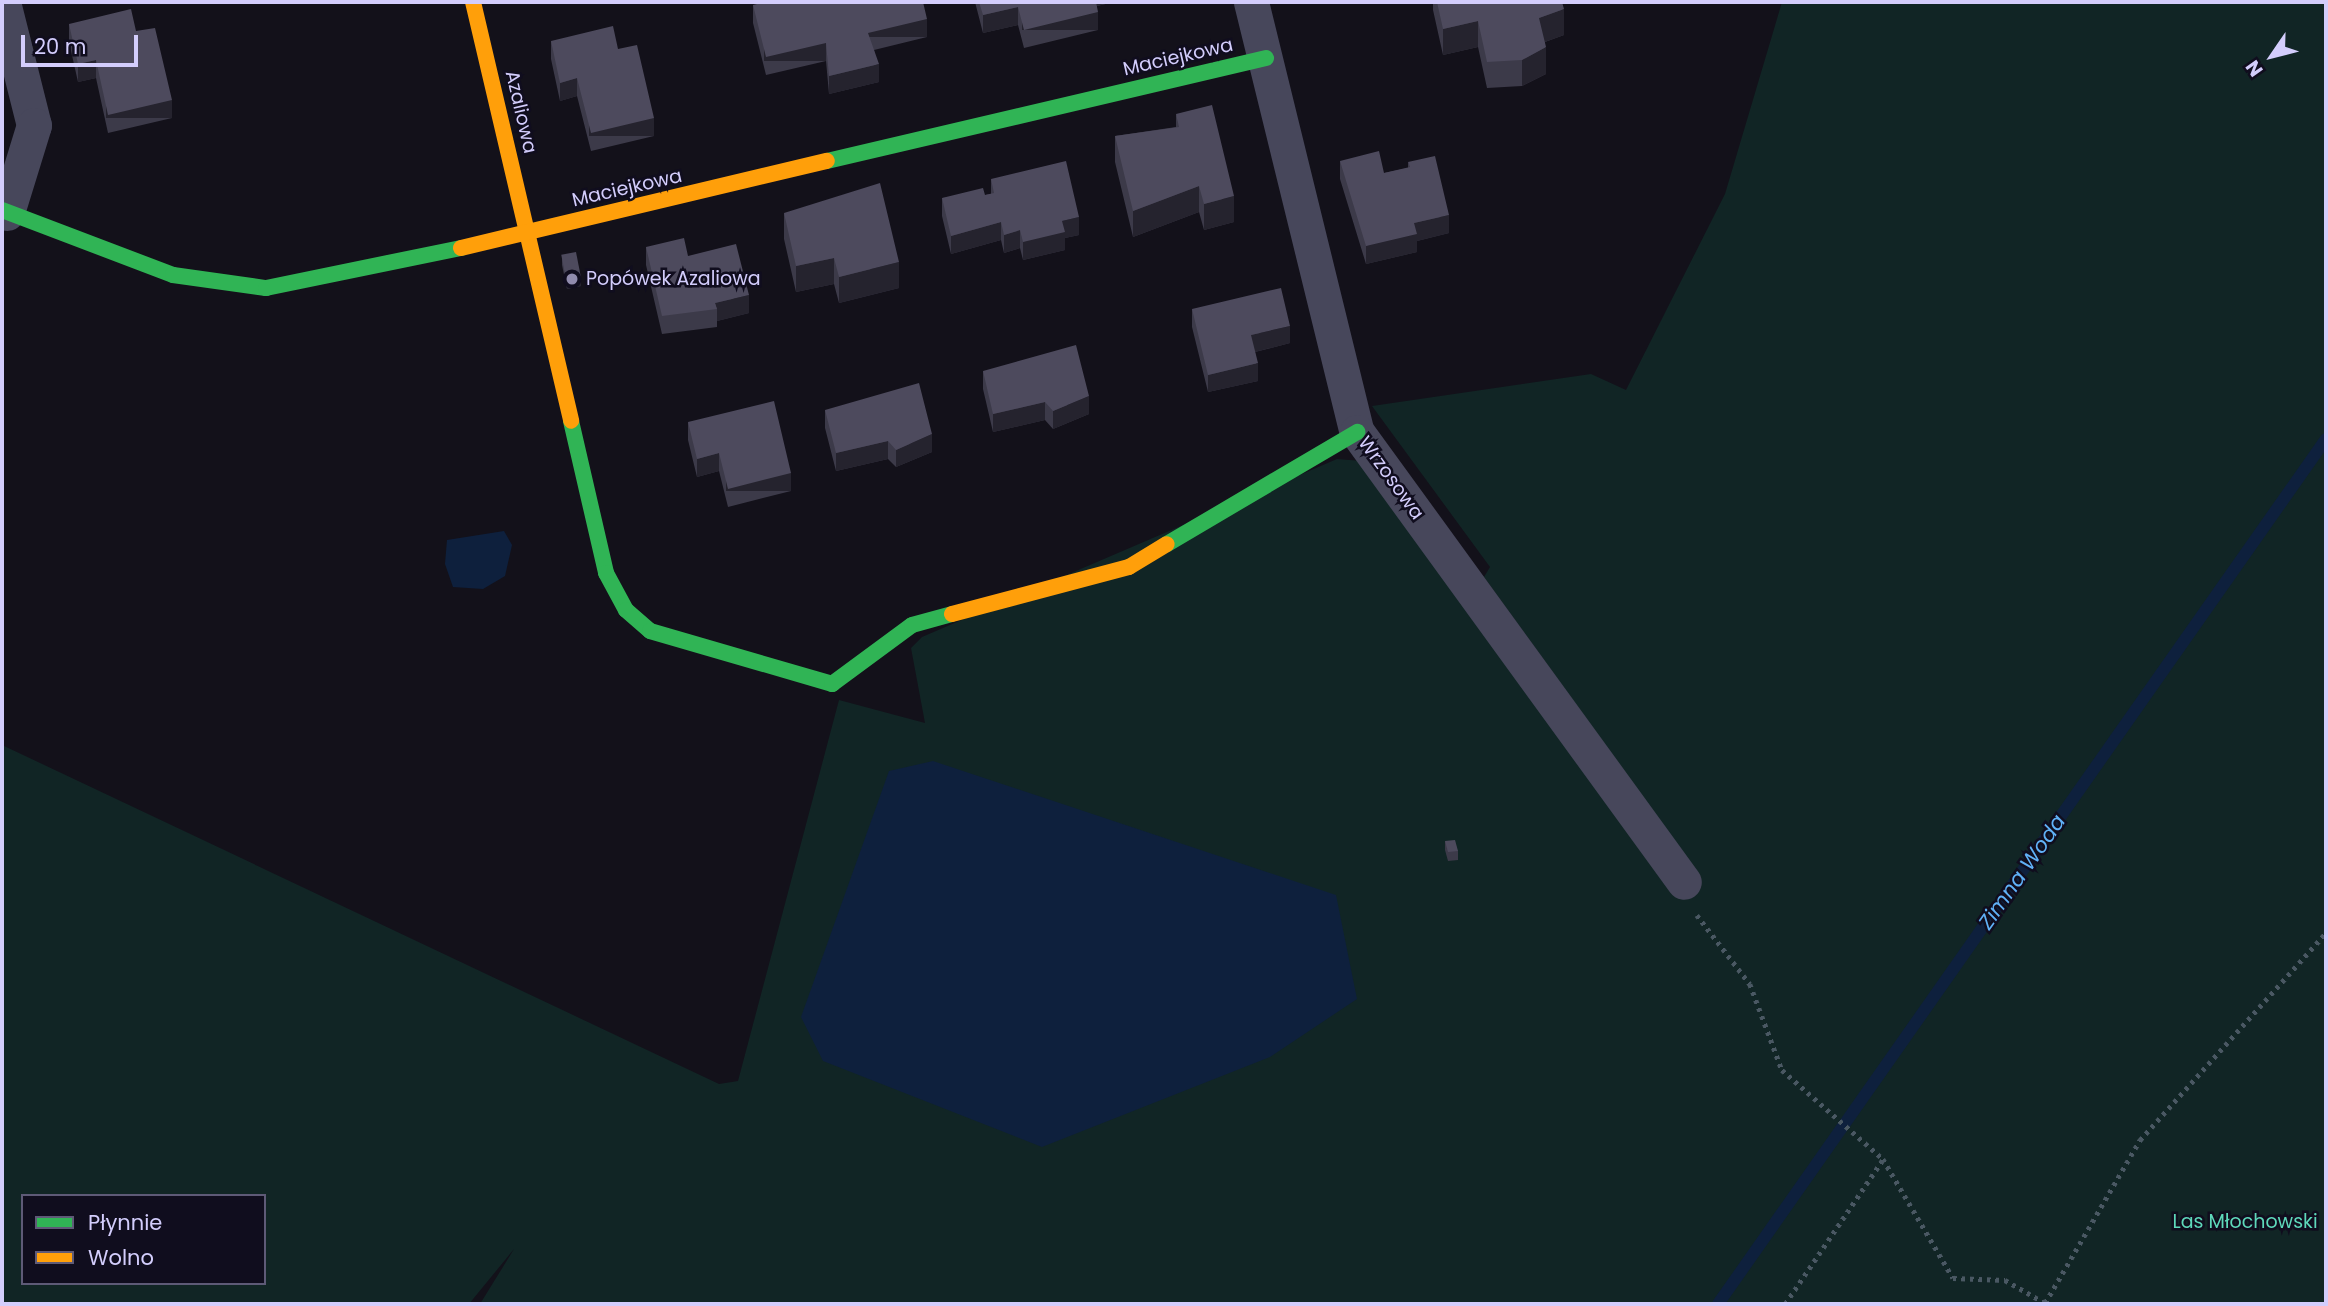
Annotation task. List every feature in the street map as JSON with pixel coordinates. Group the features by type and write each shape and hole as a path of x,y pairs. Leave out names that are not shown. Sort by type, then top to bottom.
{"street":[{"path":"3,2 34,125 4,211"},
{"name":"Azaliowa","path":"473,2 614,592 650,631 832,684 912,625 1129,567 1357,432"},
{"name":"Wrzosowa","path":"1251,2 1357,432 1684,882"},
{"name":"Maciejkowa","path":"4,211 173,275 266,288 339,278 1266,58"}],"path":[{"path":"1684,882 1702,928 1750,984 1782,1070 1883,1159 1953,1278 2005,1279 2045,1303 2140,1140 2326,933"},
{"path":"1785,1304 1883,1159"}],"green space":[{"name":"Las Młochowski","path":"1782,2 2326,2 2326,1304 480,1304 514,1249 469,1304 2,1304 2,745 719,1084 738,1081 839,700 925,723 911,648 922,637 1337,459 1362,461 1680,889 1700,876 1484,577 1490,567 1372,406 1591,374 1626,390 1725,194"}],"water":[{"path":"504,531 512,545 505,576 483,589 453,587 445,564 447,540"},
{"path":"933,761 1336,895 1357,999 1270,1057 1042,1147 823,1061 801,1017 889,771"}],"building":[{"path":"765,2 923,2 927,19 868,33 879,64 829,76 826,43 766,57 753,5"},
{"path":"979,2 1096,2 1098,12 1024,30 1018,7 983,15"},
{"path":"1437,2 1562,2 1564,9 1539,18 1546,47 1522,60 1487,62 1478,21 1443,29"},
{"path":"131,9 136,31 155,28 172,100 108,115 96,60 78,64 69,24"},
{"path":"613,26 618,49 637,45 654,118 591,133 577,78 560,83 551,41"},
{"path":"1212,105 1234,196 1204,204 1199,186 1133,211 1115,136 1179,127 1176,114"},
{"path":"1379,151 1384,173 1410,167 1408,162 1435,156 1449,215 1414,223 1417,234 1366,246 1340,161"},
{"path":"1066,161 1079,217 1062,221 1065,232 1023,242 1020,230 1004,235 1001,222 951,236 942,198 983,188 985,195 994,193 991,179"},
{"path":"880,183 899,262 839,277 834,258 796,266 784,213"},
{"path":"684,238 688,256 736,244 749,295 715,303 717,309 662,316 646,247"},
{"path":"576,252 581,277 566,279 561,255"},
{"path":"1281,288 1290,326 1251,335 1258,363 1208,375 1192,309"},
{"path":"1076,345 1089,396 1053,411 1045,402 993,414 983,371"},
{"path":"919,383 932,434 896,450 888,441 836,453 825,410"},
{"path":"774,401 791,473 728,489 719,453 697,459 688,422"},
{"path":"1455,840 1458,851 1448,852 1445,841"}],"waterway":[{"name":"Zimna Woda","path":"1718,1304 2326,439"}],"traffic: fast":[{"path":"827,161 1266,58"},
{"path":"2,210 173,275 266,288 461,248"},
{"path":"571,421 606,573 626,610 650,631 832,684 912,625 952,614"},
{"path":"1167,544 1357,432"}],"traffic: slow":[{"path":"473,2 571,421"},
{"path":"461,248 827,161"},
{"path":"952,614 1129,567 1167,544"}],"place":[{"name":"Popówek Azaliowa","path":"572,279"}]}
